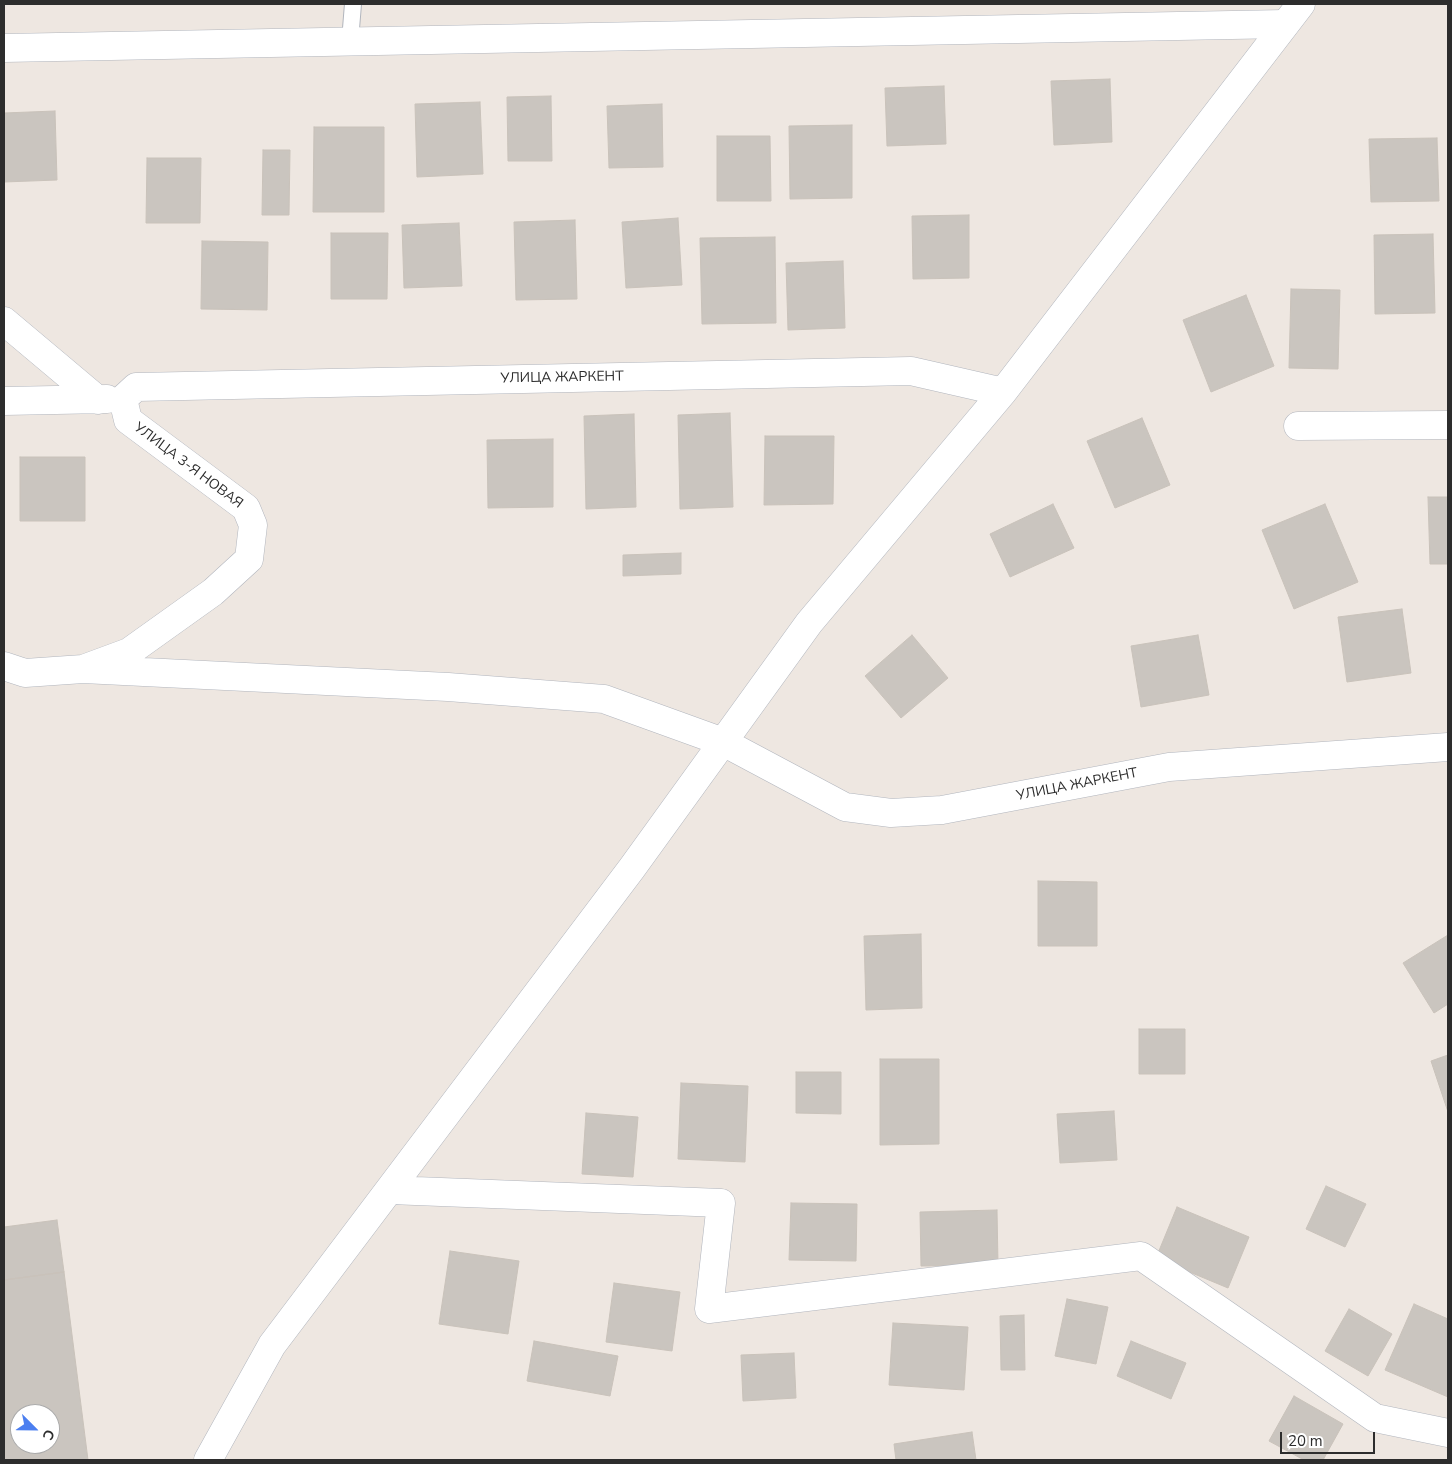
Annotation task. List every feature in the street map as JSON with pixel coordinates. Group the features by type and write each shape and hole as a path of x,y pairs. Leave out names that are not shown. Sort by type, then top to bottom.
{"street":[{"path":"4,48 350,41 1293,14"},
{"path":"208,1460 272,1345 632,868 809,623 1003,392 1293,14"},
{"name":"УЛИЦА 3-Я НОВАЯ","path":"4,321 246,508 253,525 249,559 213,592 129,652 83,669 25,673 4,666"},
{"name":"УЛИЦА ЖАРКЕНТ","path":"116,406 136,386 911,371 1003,392"},
{"path":"4,401 116,406"},
{"path":"1298,426 1448,426"},
{"name":"УЛИЦА ЖАРКЕНТ","path":"83,669 448,687 604,698 723,742 845,807 891,813 942,810 1169,767 1448,748"},
{"path":"390,1190 721,1203 709,1309 1141,1256 1375,1418 1448,1433"}],"lane":[{"path":"350,41 353,4"}],"building":[{"path":"1110,79 1112,142 1054,145 1051,81"},
{"path":"944,86 946,144 887,146 885,88"},
{"path":"551,96 552,161 508,161 507,97"},
{"path":"480,102 483,174 417,177 415,104"},
{"path":"662,104 663,167 609,168 607,106"},
{"path":"55,111 57,180 4,182 4,113"},
{"path":"852,125 852,198 790,199 789,126"},
{"path":"314,127 384,127 384,212 313,212"},
{"path":"717,136 770,136 771,201 717,201"},
{"path":"1437,138 1439,201 1371,202 1369,139"},
{"path":"263,150 290,150 289,215 262,215"},
{"path":"147,158 201,158 200,223 146,223"},
{"path":"969,215 969,278 913,279 912,216"},
{"path":"678,218 682,285 626,288 622,222"},
{"path":"575,220 577,299 516,300 514,222"},
{"path":"459,223 462,286 404,288 402,225"},
{"path":"331,233 388,233 387,299 331,299"},
{"path":"1433,234 1435,313 1375,314 1374,235"},
{"path":"775,237 776,323 702,324 700,238"},
{"path":"202,241 268,242 267,310 201,309"},
{"path":"843,261 845,328 788,330 786,263"},
{"path":"1291,289 1340,290 1338,369 1289,368"},
{"path":"1246,295 1274,366 1211,392 1183,320"},
{"path":"730,413 733,507 680,509 678,415"},
{"path":"634,414 636,507 586,509 584,416"},
{"path":"1142,418 1170,485 1115,508 1087,441"},
{"path":"765,436 834,436 833,504 764,505"},
{"path":"553,439 553,507 488,508 487,440"},
{"path":"20,457 85,457 85,521 20,521"},
{"path":"1428,497 1448,497 1448,564 1430,564"},
{"path":"1053,504 1074,548 1010,577 990,534"},
{"path":"1325,504 1358,582 1294,609 1262,530"},
{"path":"681,553 681,574 623,576 623,555"},
{"path":"1402,609 1411,673 1347,682 1338,617"},
{"path":"912,635 948,678 901,718 865,676"},
{"path":"1198,635 1209,695 1141,707 1131,646"},
{"path":"1038,881 1097,882 1097,946 1038,946"},
{"path":"921,934 922,1008 866,1010 864,936"},
{"path":"1448,935 1448,1004 1434,1013 1403,963"},
{"path":"1139,1029 1185,1029 1185,1074 1139,1074"},
{"path":"1448,1055 1448,1112 1431,1061"},
{"path":"880,1059 939,1059 939,1144 880,1145"},
{"path":"796,1072 841,1072 841,1114 796,1113"},
{"path":"681,1083 748,1086 745,1162 678,1159"},
{"path":"1114,1111 1117,1160 1060,1163 1057,1114"},
{"path":"586,1113 638,1117 633,1177 582,1174"},
{"path":"1326,1186 1366,1204 1345,1247 1306,1229"},
{"path":"791,1203 857,1204 856,1261 789,1260"},
{"path":"1177,1207 1249,1237 1228,1288 1156,1258"},
{"path":"997,1210 998,1265 921,1266 920,1212"},
{"path":"57,1220 64,1272 4,1280 4,1227"},
{"path":"450,1251 519,1261 508,1334 439,1324"},
{"path":"64,1272 88,1460 4,1460 4,1280"},
{"path":"614,1283 680,1292 672,1351 606,1342"},
{"path":"1067,1299 1108,1307 1096,1364 1055,1356"},
{"path":"1414,1304 1448,1319 1448,1397 1385,1370"},
{"path":"1349,1309 1392,1334 1368,1376 1325,1351"},
{"path":"1024,1315 1025,1370 1001,1370 1000,1316"},
{"path":"893,1323 968,1327 964,1390 889,1385"},
{"path":"534,1341 618,1356 610,1396 527,1381"},
{"path":"1131,1341 1186,1363 1171,1399 1117,1376"},
{"path":"794,1353 796,1398 743,1401 741,1355"},
{"path":"1294,1396 1343,1424 1323,1460 1304,1460 1269,1441"},
{"path":"972,1432 976,1460 896,1460 894,1444"}]}
